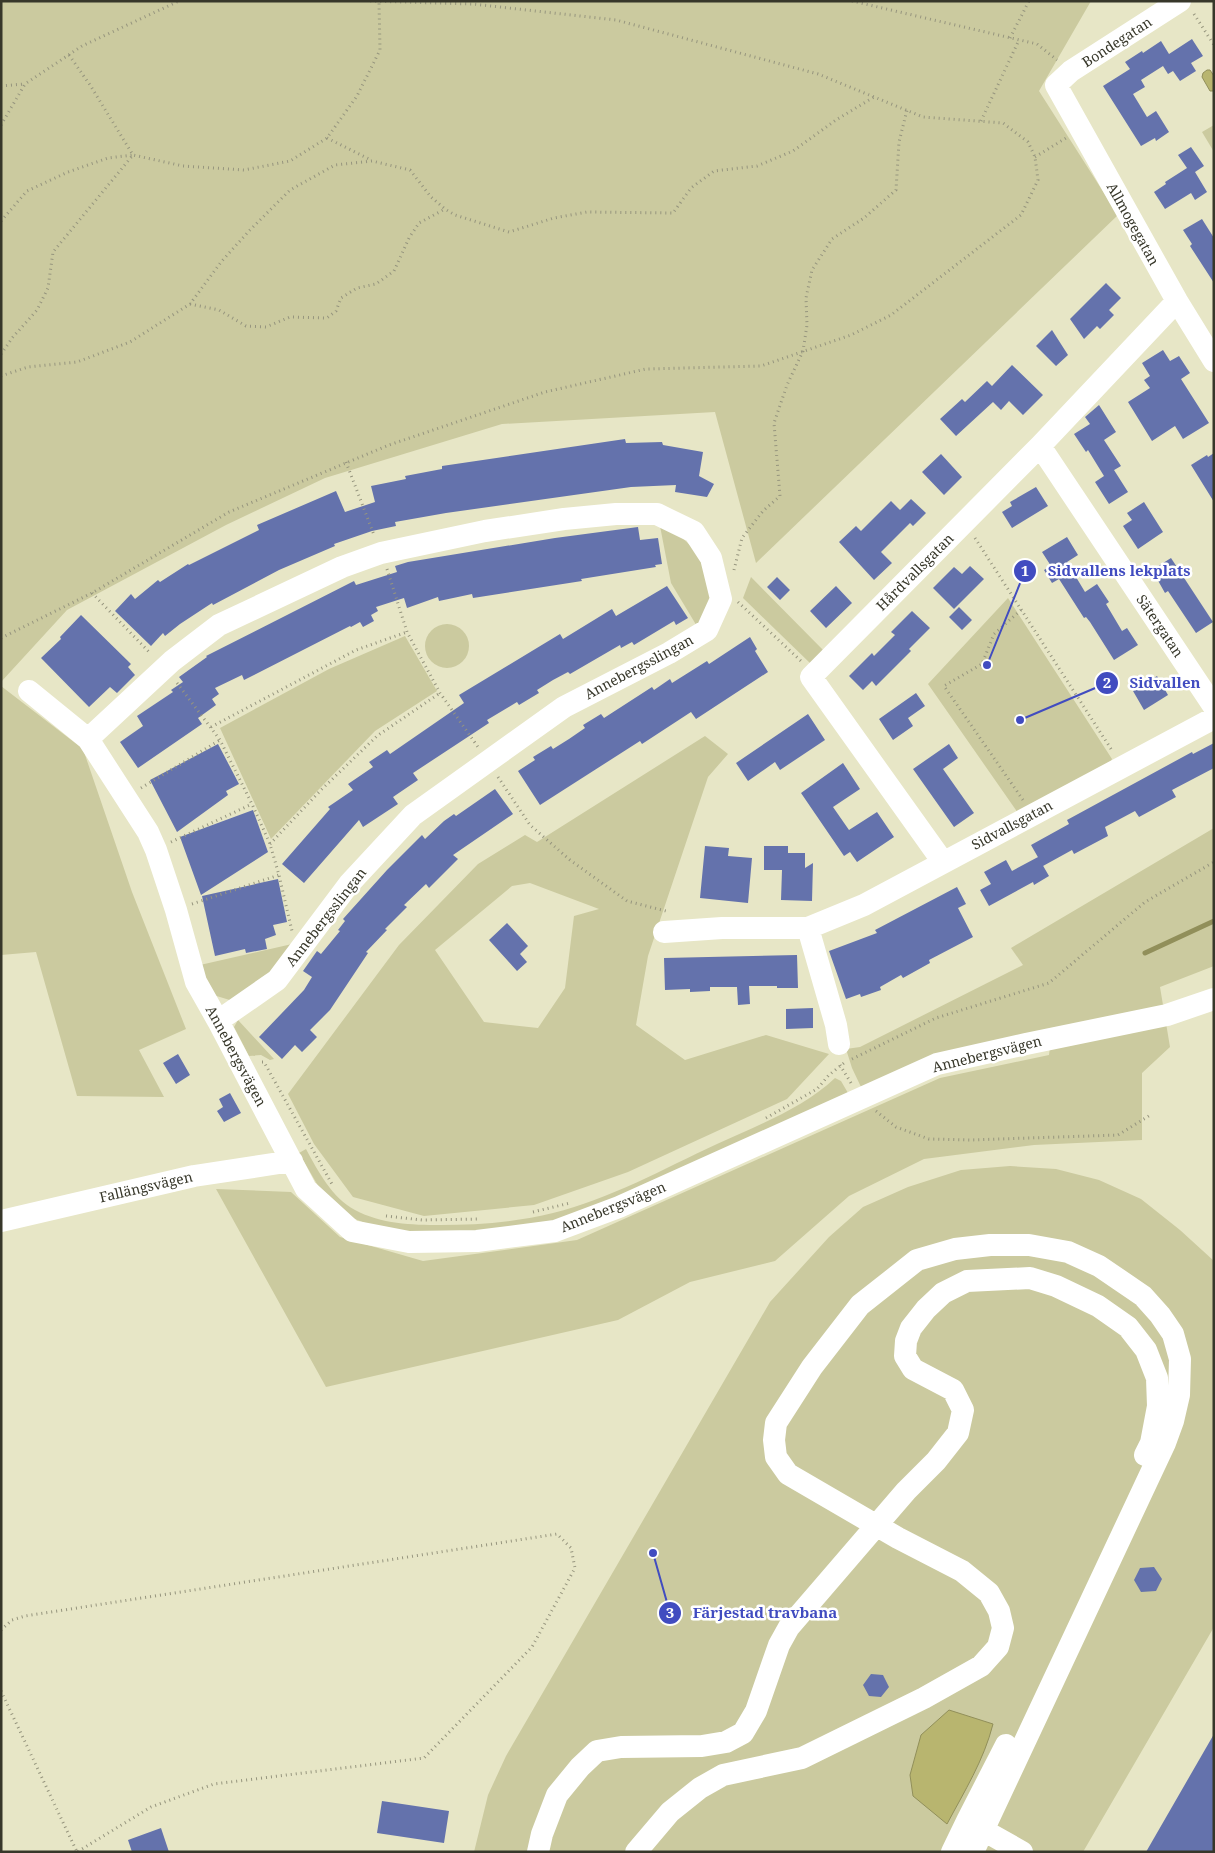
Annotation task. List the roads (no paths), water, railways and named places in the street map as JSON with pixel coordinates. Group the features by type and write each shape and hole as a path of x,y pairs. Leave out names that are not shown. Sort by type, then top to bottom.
{"street":[{"name":"Bondegatan","path":"1064,78 1185,5"},
{"name":"Allmogegatan","path":"1064,78 1080,128 1176,301 1214,361"},
{"name":"Hårdvallsgatan","path":"943,862 811,677 1040,446 1176,301"},
{"name":"Sätergatan","path":"1040,446 1214,707"},
{"name":"Annebergsslingan","path":"88,739 165,668 219,625 342,567 382,553 485,531 564,518 616,514 657,514 694,532 711,558 721,599 707,630 669,653 564,707 414,815 349,884 277,980 218,1021"},
{"name":"Annebergsvägen","path":"29,691 88,739 148,832 176,910 196,982 306,1189 352,1231 409,1242 477,1241 555,1231 619,1207 936,1064 1167,1015 1214,998"},
{"name":"Sidvallsgatan","path":"664,932 722,928 808,928 864,905 1214,718"},
{"path":"808,928 836,1025 840,1055"},
{"name":"Fallängsvägen","path":"1,1220 194,1176 292,1161"},
{"path":"636,1852 670,1812 700,1788 723,1774 802,1758 924,1698 981,1666 998,1647 1002,1628 999,1611 989,1593 962,1571 898,1538 788,1474 776,1456 774,1440 776,1423 812,1367 860,1305 917,1260 955,1249 990,1245 1029,1245 1068,1252 1100,1266 1143,1296 1160,1315 1173,1334 1180,1359 1179,1395 1170,1428 975,1825 952,1852"},
{"path":"538,1852 542,1834 557,1795 596,1751 621,1747 702,1746 726,1742 743,1733 756,1711 779,1645 789,1627 906,1491 936,1461 958,1433 963,1410 953,1390 913,1369 905,1356 906,1341 911,1328 942,1293 966,1281 1030,1278 1056,1286 1098,1306 1128,1327 1146,1350 1157,1378 1158,1406 1151,1443 975,1825 973,1852"},
{"path":"975,1825 1022,1852"}],"waterway":[{"path":"1145,953 1214,921"}],"place":[{"name":"Sidvallens lekplats","path":"987,665"},
{"name":"Sidvallen","path":"1020,720"},
{"name":"Färjestad travbana","path":"653,1553"}]}
